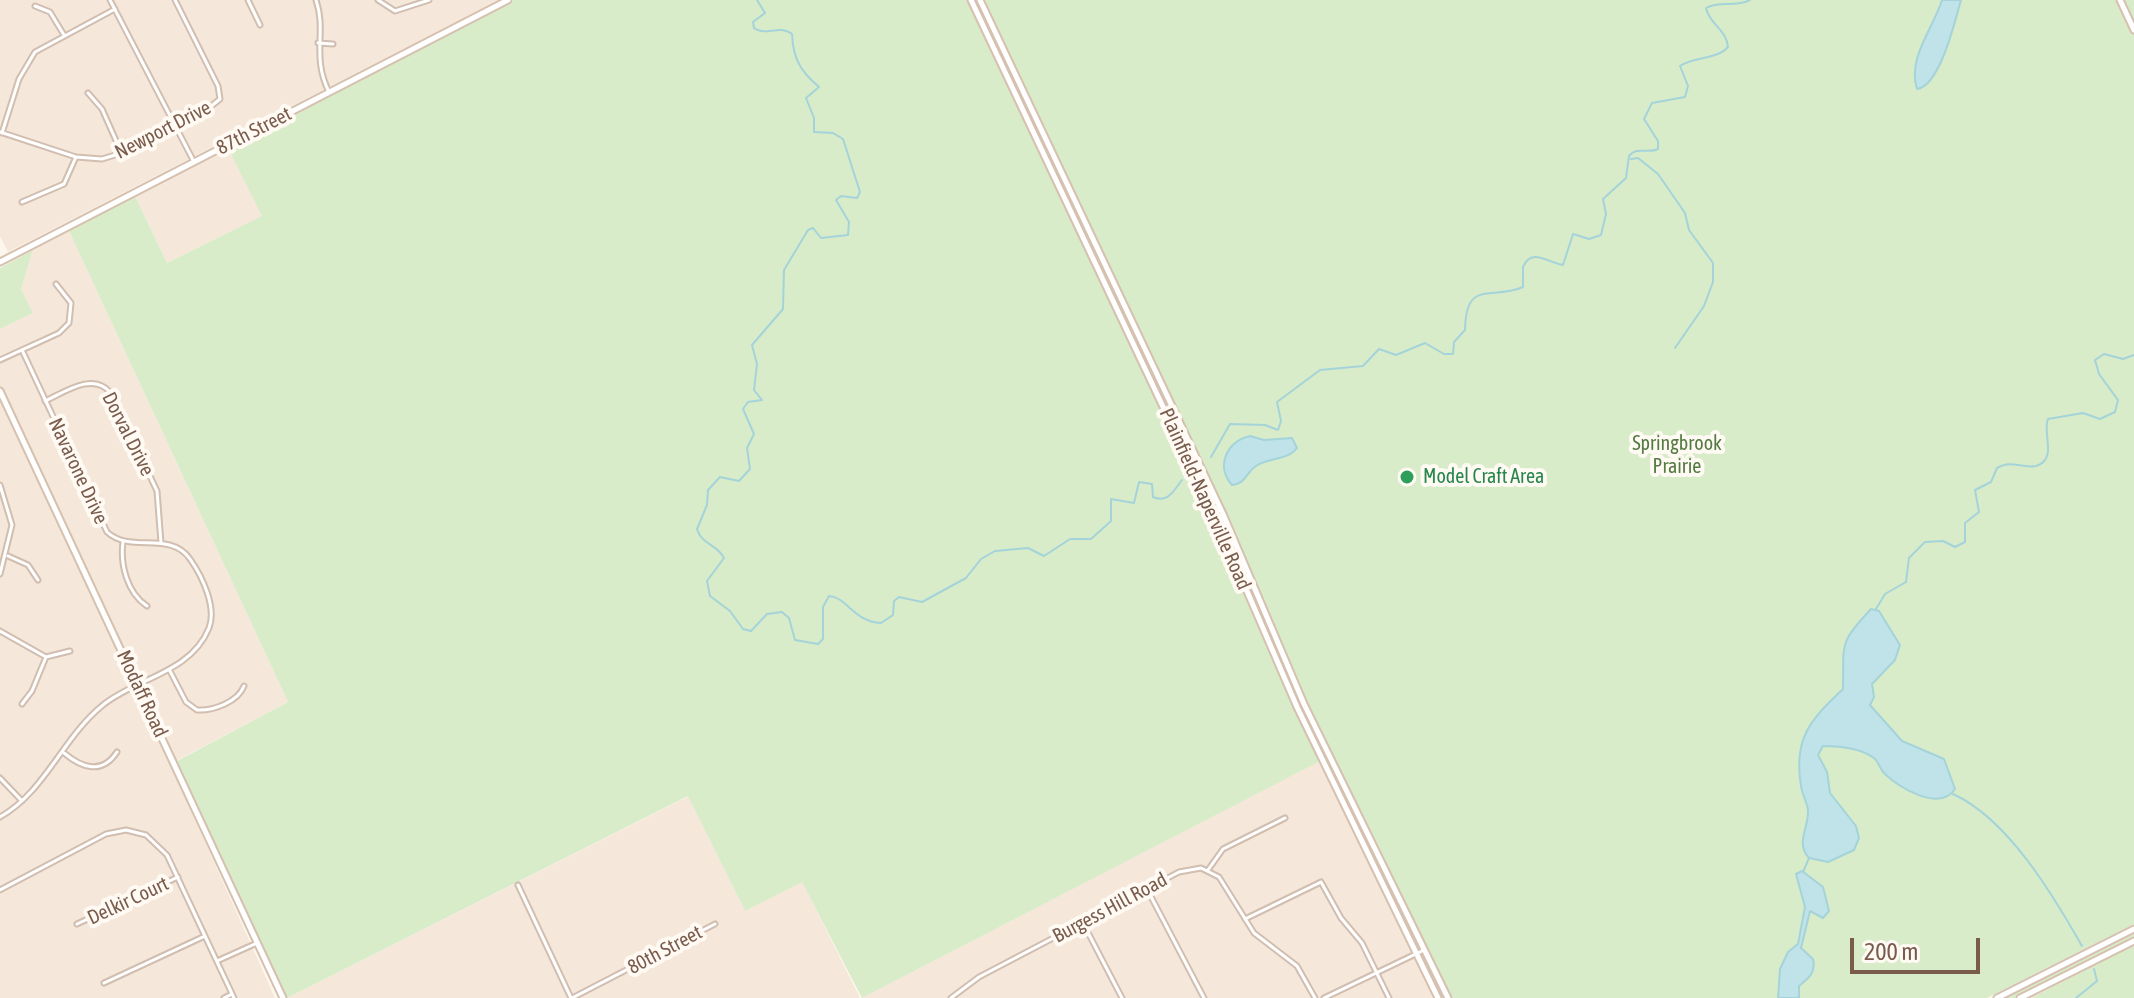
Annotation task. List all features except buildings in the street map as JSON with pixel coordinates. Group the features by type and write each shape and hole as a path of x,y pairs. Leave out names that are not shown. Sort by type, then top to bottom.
{"main road":[{"name":"87th Street","path":"0,262 508,0"},
{"name":"Plainfield-Naperville Road","path":"971,0 1215,517 1297,707 1438,998"},
{"name":"Plainfield-Naperville Road","path":"980,0 1223,514 1304,704 1448,998"},
{"path":"2120,0 2134,30"},
{"name":"Modaff Road","path":"0,391 283,998"},
{"path":"1997,998 2134,929"},
{"path":"2020,998 2134,941"}],"street":[{"path":"110,0 194,162"},
{"name":"Newport Drive","path":"1,132 76,157 102,159 122,154 176,127 220,99 214,74 175,0"},
{"path":"248,0 260,25"},
{"path":"316,0 320,72 329,92"},
{"path":"378,0 395,11 429,0"},
{"path":"35,6 50,12 64,35"},
{"path":"1,132 25,64 35,52 115,9"},
{"path":"318,43 333,44"},
{"path":"88,93 102,109 122,154"},
{"path":"22,202 38,198 64,184 76,157"},
{"path":"0,360 59,333 69,323 71,303 56,284"},
{"name":"Navarone Drive","path":"22,350 104,527 123,542 161,543"},
{"name":"Dorval Drive","path":"45,401 91,382 102,384 110,392 157,491 161,543"},
{"path":"0,485 11,516 7,556 0,574"},
{"path":"123,542 122,566 137,597 147,606"},
{"path":"0,817 22,801 98,709 169,669 203,638 211,615 207,593 190,560 179,549 161,543"},
{"path":"7,556 28,565 38,580"},
{"path":"0,631 46,657 70,651"},
{"path":"22,704 32,691 46,657"},
{"path":"169,669 186,702 197,710 212,709 236,697 244,686"},
{"path":"63,751 91,768 110,761 117,752"},
{"path":"0,778 22,801"},
{"path":"1285,818 1223,849 1208,870 1226,885 1245,919 1262,940 1297,966 1315,998"},
{"path":"0,890 97,838 120,830 141,833 155,841 167,855 233,996 224,998"},
{"name":"Burgess Hill Road","path":"951,998 970,982 1187,869 1208,870"},
{"name":"Delkir Court","path":"77,924 178,877"},
{"path":"1245,919 1321,882 1341,918 1362,943 1389,998"},
{"path":"518,885 572,998"},
{"path":"1147,889 1204,998"},
{"path":"1083,923 1122,998"},
{"name":"80th Street","path":"572,998 715,924"},
{"path":"104,983 205,936"},
{"path":"217,961 257,943"},
{"path":"1324,998 1424,950"}],"shaded area":[{"path":"0,0 498,0 8,252 0,236"},
{"path":"228,148 263,216 167,263 135,196"},
{"path":"69,231 288,702 170,764 275,998 0,998 0,329 33,313 21,289 33,250"},
{"path":"1319,761 1435,998 862,998"},
{"path":"689,796 745,911 802,881 860,998 287,998"}],"green space":[{"name":"Springbrook Prairie","path":"514,0 2134,0 2134,924 1987,998 1451,998 1332,755 1327,758 1417,942 1414,943 1324,759 862,998 802,882 745,911 688,796 287,998 177,761 288,702 69,231 135,196 167,263 262,216 228,148"},
{"path":"33,250 21,289 33,313 0,329 0,268"},
{"path":"2134,932 2134,938 2015,998 2003,998"},
{"path":"2134,945 2134,998 2031,998"}],"water":[{"path":"1942,0 1961,0 1939,65 1933,77 1917,89 1915,66 1918,55"},
{"path":"1250,436 1264,440 1292,438 1297,448 1288,455 1256,466 1241,482 1232,485 1224,470 1226,455 1235,443"},
{"path":"1871,609 1879,611 1900,645 1895,660 1872,684 1874,697 1870,705 1902,741 1944,759 1955,789 1948,796 1940,798 1920,795 1891,780 1876,760 1868,755 1849,748 1823,746 1818,755 1827,772 1830,793 1856,826 1859,838 1854,850 1828,862 1809,858 1803,847 1808,810 1799,770 1802,743 1813,721 1843,689 1845,645"},
{"path":"1802,871 1823,887 1829,911 1823,918 1810,911 1801,948 1813,959 1813,972 1799,986 1799,998 1778,998 1780,969 1788,952 1798,944 1805,907 1796,874"}],"waterway":[{"path":"757,0 765,13 753,22 754,28 792,34 799,64 819,87 806,98 814,118 814,132 833,133 843,139 860,192 857,198 841,196 836,200 849,222 848,235 821,238 813,228 808,230 784,270 783,309 752,345 757,364 754,390 762,400 748,402 743,409 754,434 747,448 750,469 739,481 720,477 708,490 707,505 697,529 702,538 724,558 707,581 710,596 730,611 743,629 751,631 767,614 782,612 789,618 795,640 818,644 823,639 823,607 829,596 841,600 864,618 881,623 893,615 894,601 899,597 922,602 966,578 981,559 995,551 1028,548 1044,556 1070,539 1091,539 1111,521 1111,499 1134,503 1139,482 1152,484 1153,497 1163,499 1182,480"},
{"path":"1211,457 1230,424 1265,425 1278,430 1281,421 1277,402 1320,370 1363,366 1379,349 1396,355 1425,343 1444,354 1453,354 1454,342 1465,330 1466,314 1475,297 1523,287 1523,267 1531,258 1563,265 1573,234 1589,239 1601,235 1606,214 1603,199 1626,178 1629,156 1636,151 1658,149 1658,141 1644,119 1652,103 1685,97 1688,86 1680,66 1718,54 1728,47 1725,36 1706,8 1750,0"},
{"path":"1631,159 1638,158 1658,174 1685,213 1689,230 1713,263 1713,282 1704,306 1675,348"},
{"path":"1876,609 1885,594 1906,582 1909,558 1925,542 1943,541 1955,547 1965,542 1965,523 1979,512 1975,490 1991,482 1997,468 2007,464 2031,467 2043,463 2048,452 2048,419 2083,413 2100,419 2115,412 2118,400 2099,374 2095,360 2104,354 2123,359 2134,355"},
{"path":"1953,794 1992,821 2027,860 2082,946"},
{"path":"1803,872 1809,858"},
{"path":"2076,998 2097,981 2094,969"}],"place":[{"name":"Model Craft Area","path":"1407,477"}]}
